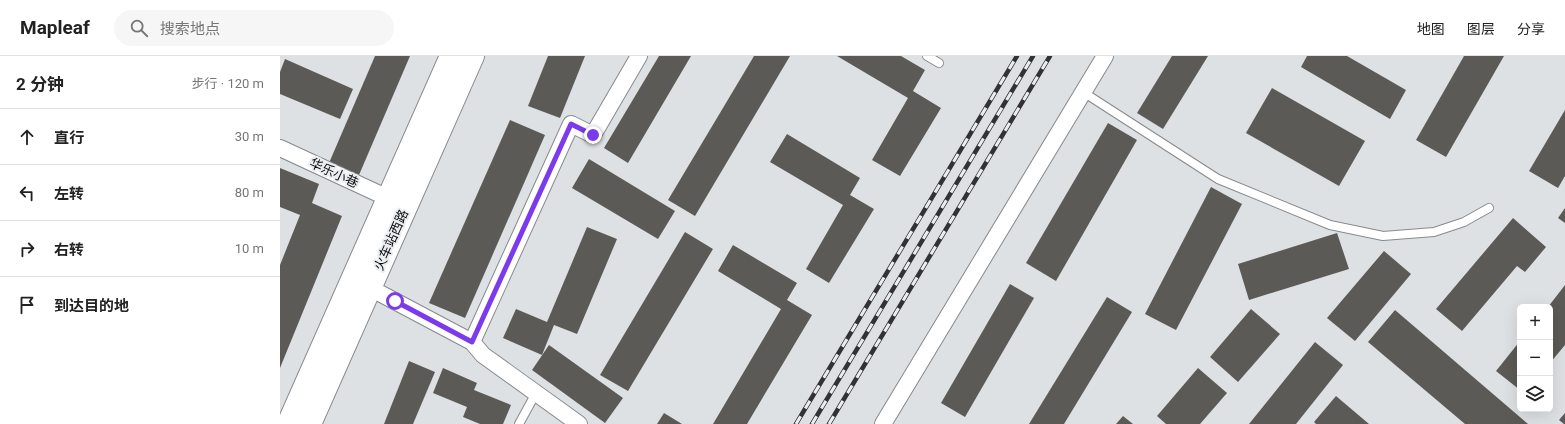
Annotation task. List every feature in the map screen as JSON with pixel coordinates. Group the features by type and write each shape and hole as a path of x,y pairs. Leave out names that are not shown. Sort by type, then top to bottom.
{"main road":[{"name":"火车站西路","path":"288,424 451,56"},
{"name":"火车站西路","path":"310,424 473,56"}],"street":[{"path":"472,342 571,124 593,135 639,56"},
{"path":"883,424 1105,56"},
{"name":"华乐小巷","path":"280,148 388,198"},
{"path":"370,288 472,342 483,355 580,424"}],"lane":[{"path":"927,56 939,63"},
{"path":"1083,92 1218,179 1330,225 1383,236 1434,232 1464,222 1489,208"},
{"path":"519,424 536,393"}],"building":[{"path":"375,56 410,56 359,175 329,163"},
{"path":"548,56 585,56 560,118 528,106"},
{"path":"659,56 691,56 628,163 604,148"},
{"path":"754,56 790,56 695,216 668,200"},
{"path":"837,56 901,56 925,70 913,91 941,108 900,176 872,160 908,98"},
{"path":"1172,56 1208,56 1163,129 1137,113"},
{"path":"1307,56 1347,56 1406,90 1390,119 1301,67"},
{"path":"1464,56 1504,56 1446,157 1416,140"},
{"path":"285,59 353,89 340,119 280,94 280,72"},
{"path":"1272,88 1365,141 1339,186 1246,133"},
{"path":"1565,110 1565,176 1558,188 1529,171"},
{"path":"510,120 545,135 465,318 429,303"},
{"path":"1108,123 1137,140 1056,281 1026,263"},
{"path":"787,134 860,178 850,195 874,209 829,283 806,269 843,205 770,162"},
{"path":"589,159 675,211 658,239 572,188"},
{"path":"280,168 319,184 312,203 342,216 280,368 280,265 300,215 280,207"},
{"path":"1211,187 1242,204 1176,330 1145,314"},
{"path":"1565,208 1565,223 1558,218"},
{"path":"1513,218 1546,247 1525,272 1517,266 1462,331 1436,309"},
{"path":"587,227 617,239 577,334 554,325 542,355 503,338 516,309 547,322"},
{"path":"685,232 713,249 628,391 600,375"},
{"path":"1337,233 1349,269 1249,300 1238,264"},
{"path":"733,245 797,283 787,300 812,315 747,424 713,424 781,309 718,271"},
{"path":"1384,251 1411,274 1355,341 1327,318"},
{"path":"1010,284 1034,298 965,417 941,403"},
{"path":"1565,285 1565,345 1553,359 1553,304 1550,304"},
{"path":"1107,297 1132,312 1064,424 1029,424"},
{"path":"1251,309 1280,334 1238,382 1210,357"},
{"path":"1395,310 1528,424 1465,424 1368,342"},
{"path":"1315,342 1343,365 1296,424 1249,424"},
{"path":"549,345 623,398 605,423 532,370"},
{"path":"1517,345 1517,388 1496,371"},
{"path":"409,361 435,372 413,424 384,424"},
{"path":"443,368 477,383 474,390 511,405 503,424 480,424 463,417 467,407 433,393"},
{"path":"1198,368 1227,393 1200,424 1166,424 1157,416"},
{"path":"1336,396 1369,424 1316,424 1314,422"},
{"path":"664,413 682,424 657,424"},
{"path":"1565,413 1565,424 1564,424 1559,420"},
{"path":"1123,416 1133,424 1116,424"}],"railway":[{"path":"796,424 1017,56"},
{"path":"812,424 1033,56"},
{"path":"829,424 1050,56"}],"route":[{"path":"395,301 472,342 571,124 593,135"}]}
